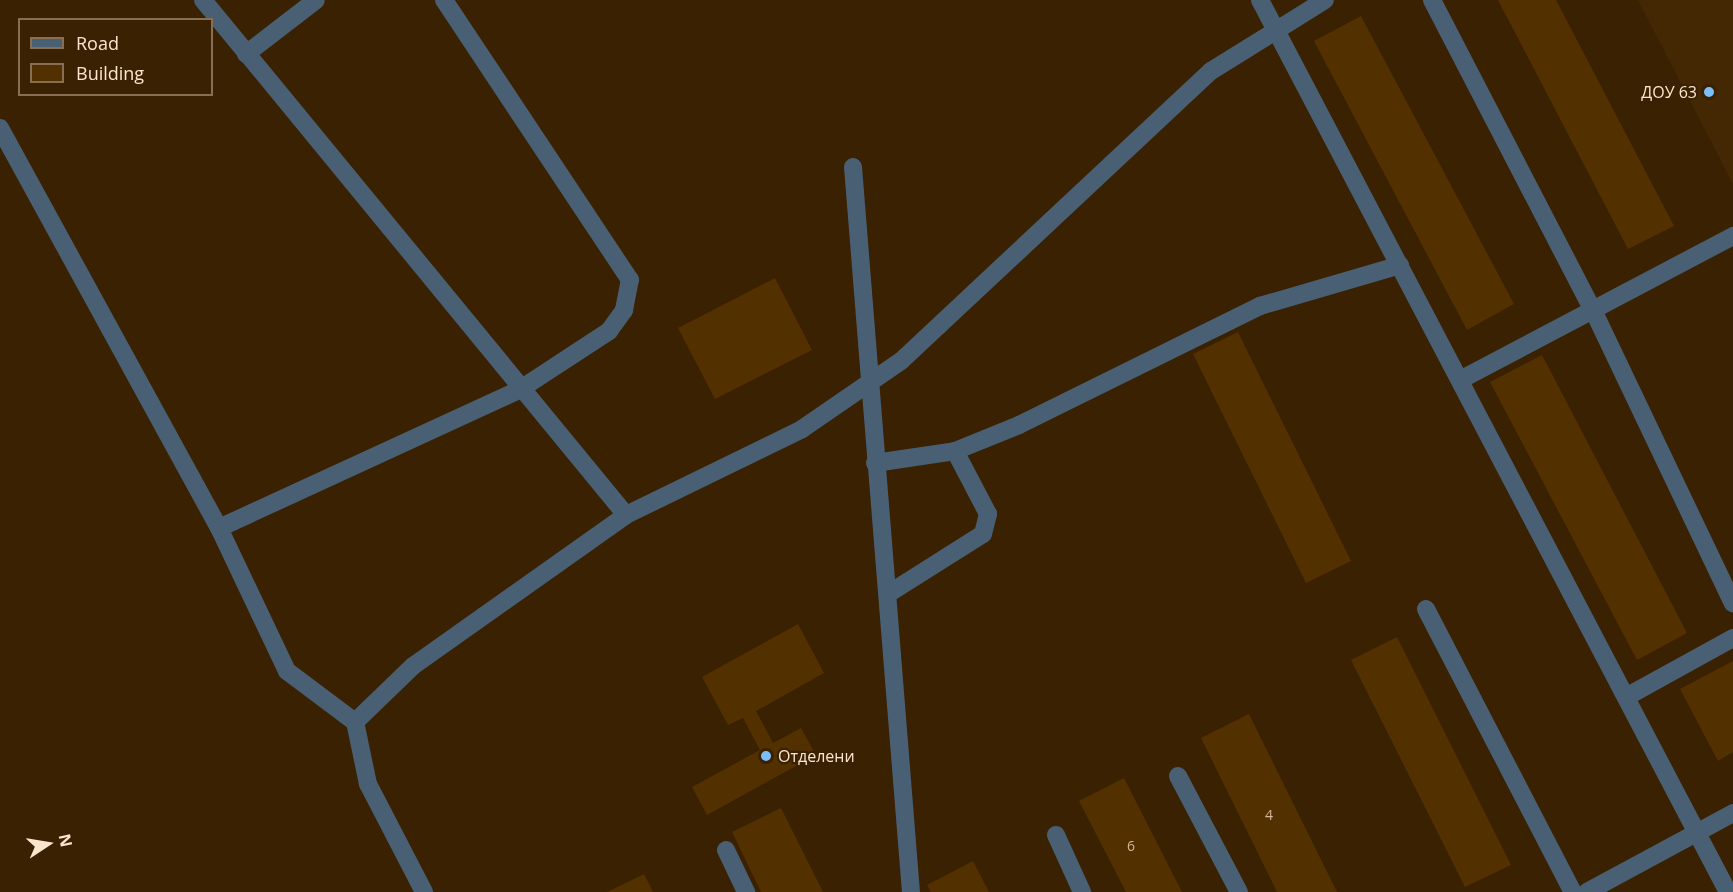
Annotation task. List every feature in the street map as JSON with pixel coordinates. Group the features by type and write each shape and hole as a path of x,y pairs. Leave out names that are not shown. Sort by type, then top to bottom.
{"street":[{"path":"202,0 519,390 626,515"},
{"path":"246,54 316,0"},
{"path":"219,528 519,390 609,331 630,296 630,280 444,0"},
{"path":"1260,0 1728,892"},
{"path":"355,722 413,666 626,515 802,429 901,362 1211,71 1275,27 1325,0"},
{"path":"1432,0 1593,310 1733,603"},
{"path":"0,128 219,528 287,671 355,722 368,784 424,892"},
{"path":"853,167 867,384 888,594 911,892"},
{"path":"1460,380 1733,236"},
{"path":"875,463 955,451 1019,426 1260,306 1400,265"},
{"path":"888,594 983,534 988,514 955,451"},
{"path":"1426,609 1573,892"},
{"path":"1626,698 1733,638"},
{"path":"1178,776 1239,892"},
{"path":"1587,892 1733,813"},
{"path":"1056,835 1082,892"},
{"path":"726,850 746,892"}],"shaded area":[{"name":"ДОУ 63","path":"1638,0 1733,0 1733,184"}],"building":[{"path":"1498,0 1556,0 1674,226 1628,249"},
{"path":"1361,16 1514,304 1467,330 1314,41"},
{"path":"775,278 812,350 715,399 678,328"},
{"path":"1238,332 1351,561 1306,583 1193,354"},
{"path":"1542,355 1687,633 1637,660 1490,382"},
{"path":"798,624 824,673 756,711 773,743 801,728 816,755 707,815 692,787 760,750 743,718 728,725 702,677"},
{"path":"1397,637 1511,865 1465,887 1351,660"},
{"path":"1733,661 1733,752 1718,761 1680,689"},
{"path":"1249,714 1337,892 1277,892 1201,738"},
{"path":"1124,778 1182,892 1126,892 1079,801"},
{"path":"781,808 823,892 761,892 732,832"},
{"path":"973,861 989,892 931,892 927,885"},
{"path":"644,874 653,892 607,892"}],"place":[{"name":"ДОУ 63","path":"1709,92"},
{"name":"Отделени","path":"766,756"}]}
